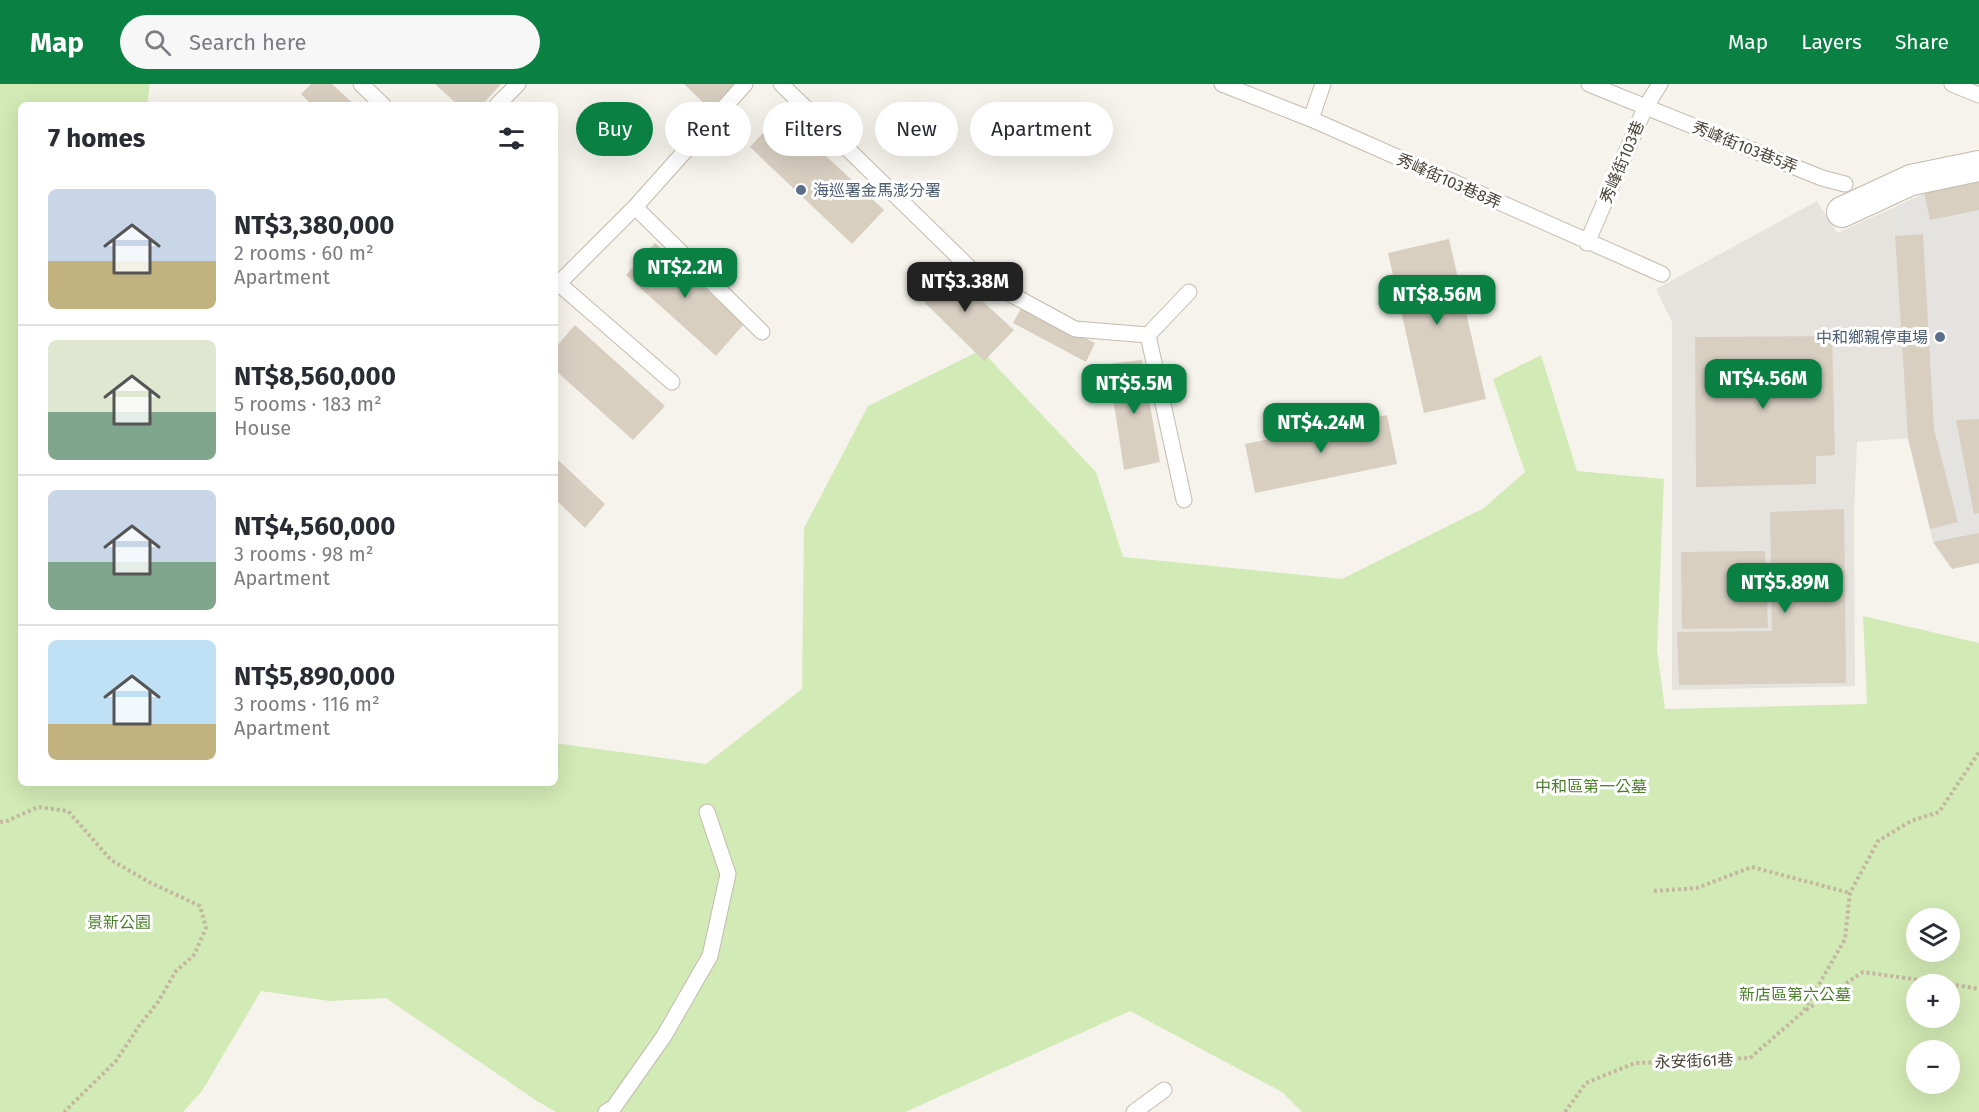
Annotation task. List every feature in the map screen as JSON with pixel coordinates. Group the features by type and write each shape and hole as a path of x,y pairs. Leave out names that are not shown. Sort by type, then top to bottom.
{"street":[{"path":"1843,198 1911,180 1979,166"}],"lane":[{"path":"361,84 380,102"},
{"path":"500,102 518,84"},
{"path":"558,284 635,207 746,84"},
{"path":"781,84 979,277 1075,329 1148,335"},
{"name":"秀峰街103巷8弄","path":"1222,84 1311,119 1587,243 1662,274"},
{"path":"1311,119 1323,84"},
{"name":"秀峰街103巷5弄","path":"1589,84 1822,178 1843,198"},
{"name":"秀峰街103巷","path":"1587,243 1646,108 1660,84"},
{"path":"1952,84 1979,95"},
{"path":"635,207 762,332"},
{"path":"558,286 672,382"},
{"path":"1148,335 1189,292"},
{"path":"1148,335 1184,500"},
{"path":"606,1112 614,1107 664,1036 710,956 728,874 707,812"},
{"path":"1134,1112 1164,1090"}],"path":[{"path":"1654,891 1697,888 1752,867 1850,894 1878,841 1911,821 1939,812 1979,752"},
{"path":"0,822 38,807 68,811 111,860 151,883 200,906 206,928 194,955 176,971 158,1002 116,1061 64,1112"},
{"name":"永安街61巷","path":"1565,1112 1586,1083 1635,1063 1750,1058 1803,1012 1845,939 1850,894"},
{"path":"1803,1012 1863,972 1906,978"},
{"path":"1960,986 1979,989"}],"shaded area":[{"name":"中和鄉親停車場","path":"1979,178 1979,563 1952,569 1933,542 1908,438 1893,208 1924,193"},
{"path":"1817,201 1837,233 1893,208 1908,438 1857,442 1854,512 1855,686 1672,690 1672,322 1656,289"}],"green space":[{"path":"0,84 150,84 147,102 18,102 18,786 558,786 558,743 706,764 802,689 804,528 868,406 981,350 1096,472 1123,557 1342,579 1484,508 1525,472 1493,379 1541,355 1577,471 1664,479 1657,650 1665,709 1867,704 1863,616 1979,643 1979,1112 1302,1112 1282,1092 1130,1011 905,1112 556,1112 386,998 330,1001 261,991 202,1091 183,1112 0,1112"}],"building":[{"path":"311,84 332,84 352,102 309,102 301,94"},
{"path":"435,84 501,84 485,102 455,102"},
{"path":"684,84 737,84 722,102 703,102"},
{"path":"763,133 763,156 826,156 884,210 852,244 751,146"},
{"path":"1979,178 1979,210 1930,220 1924,193"},
{"path":"1923,234 1934,429 1958,522 1930,529 1908,438 1895,236"},
{"path":"1449,239 1486,399 1424,413 1388,253"},
{"path":"655,243 744,324 716,356 626,275"},
{"path":"945,267 1014,330 984,361 915,293"},
{"path":"1023,305 1095,343 1086,362 1013,323"},
{"path":"575,325 665,406 633,440 558,373 558,345"},
{"path":"1832,336 1835,455 1816,456 1816,484 1696,487 1695,337"},
{"path":"1142,360 1160,462 1124,470 1108,364"},
{"path":"1387,415 1397,464 1255,493 1245,444"},
{"path":"1979,419 1979,513 1974,514 1956,420"},
{"path":"558,460 605,504 585,528 558,502"},
{"path":"1844,509 1846,683 1679,685 1677,632 1772,631 1770,512"},
{"path":"1979,533 1979,563 1952,569 1933,542"},
{"path":"1765,551 1768,628 1682,629 1681,552"}],"place":[{"name":"海巡署金馬澎分署","path":"801,190"},
{"name":"中和鄉親停車場","path":"1940,337"}],"park label":[{"name":"中和區第一公墓","path":"1591,786"},
{"name":"景新公園","path":"119,922"},
{"name":"新店區第六公墓","path":"1795,994"}]}
